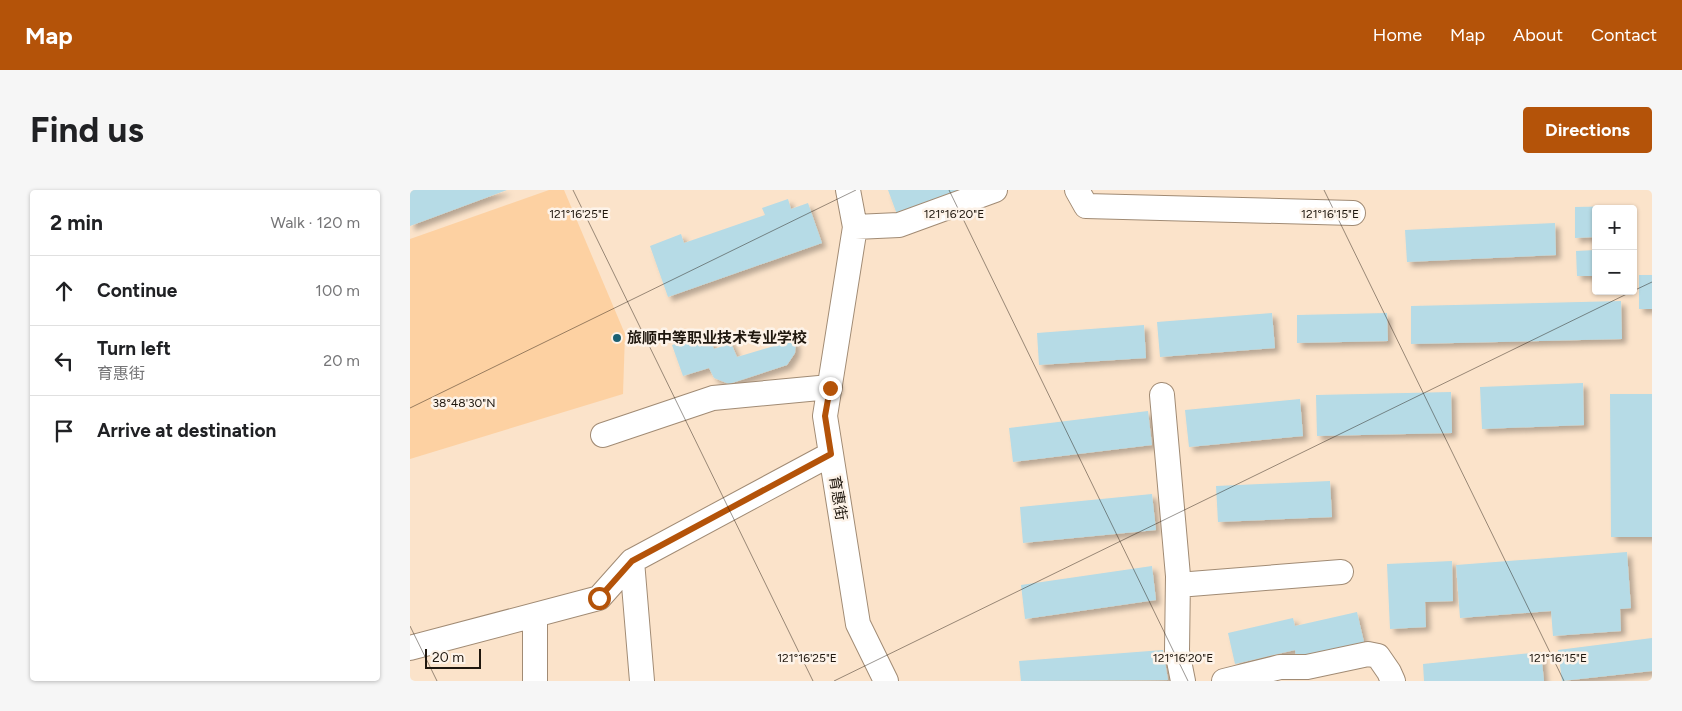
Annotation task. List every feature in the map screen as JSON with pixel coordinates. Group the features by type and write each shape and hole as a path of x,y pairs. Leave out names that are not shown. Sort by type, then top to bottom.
{"street":[{"name":"育惠街","path":"848,190 856,227 825,416 858,624 886,681"},
{"path":"856,227 899,225 996,190"},
{"path":"1077,190 1086,206 1354,213"},
{"path":"602,435 714,398 830,388"},
{"path":"1162,394 1178,585 1177,651 1183,681"},
{"path":"410,648 599,598 632,561 831,454"},
{"path":"632,561 642,681"},
{"path":"1178,585 1341,572"},
{"path":"535,615 535,681"},
{"path":"1224,681 1280,668 1307,667 1368,654 1378,656 1390,672 1393,681"}],"shaded area":[{"path":"549,190 564,190 625,334 623,394 410,459 410,239"}],"building":[{"path":"410,190 507,190 410,226"},
{"path":"888,190 968,190 898,217"},
{"path":"788,199 791,209 808,203 822,243 668,297 650,246 681,234 684,243 765,215 762,208"},
{"path":"1575,207 1592,207 1592,237 1575,238"},
{"path":"1555,223 1556,255 1407,262 1405,230"},
{"path":"1592,250 1592,276 1577,276 1576,251"},
{"path":"1639,275 1652,275 1652,309 1639,309"},
{"path":"1621,301 1622,339 1411,344 1411,306"},
{"path":"1272,313 1275,348 1160,357 1157,322"},
{"path":"1387,313 1388,341 1297,343 1297,315"},
{"path":"1144,325 1146,358 1039,365 1037,333"},
{"path":"786,333 796,343 795,353 787,365 729,384 714,378 709,368 683,376 672,345 708,334 714,349 723,346 721,340 729,338 737,357 774,346 777,334"},
{"path":"1583,383 1584,425 1482,429 1480,387"},
{"path":"1451,392 1452,433 1317,436 1316,395"},
{"path":"1610,394 1652,394 1652,537 1611,537"},
{"path":"1300,399 1303,436 1189,447 1185,410"},
{"path":"1148,411 1152,445 1013,462 1009,428"},
{"path":"1330,481 1332,517 1218,522 1216,486"},
{"path":"1152,494 1156,530 1023,543 1020,507"},
{"path":"1627,552 1631,608 1620,609 1621,631 1553,636 1551,611 1460,618 1456,565"},
{"path":"1452,561 1453,601 1425,602 1426,627 1390,629 1387,564"},
{"path":"1152,566 1156,600 1025,619 1021,585"},
{"path":"1357,612 1364,642 1296,658 1295,650 1235,664 1228,633 1293,618 1295,626"},
{"path":"1652,638 1652,671 1562,681 1558,650"},
{"path":"1163,650 1168,680 1021,681 1019,661"},
{"path":"1541,652 1544,681 1424,681 1423,664"}],"place":[{"name":"旅顺中等职业技术专业学校","path":"617,338"}],"route":[{"path":"599,598 632,561 831,454 825,416 830,388"}]}
